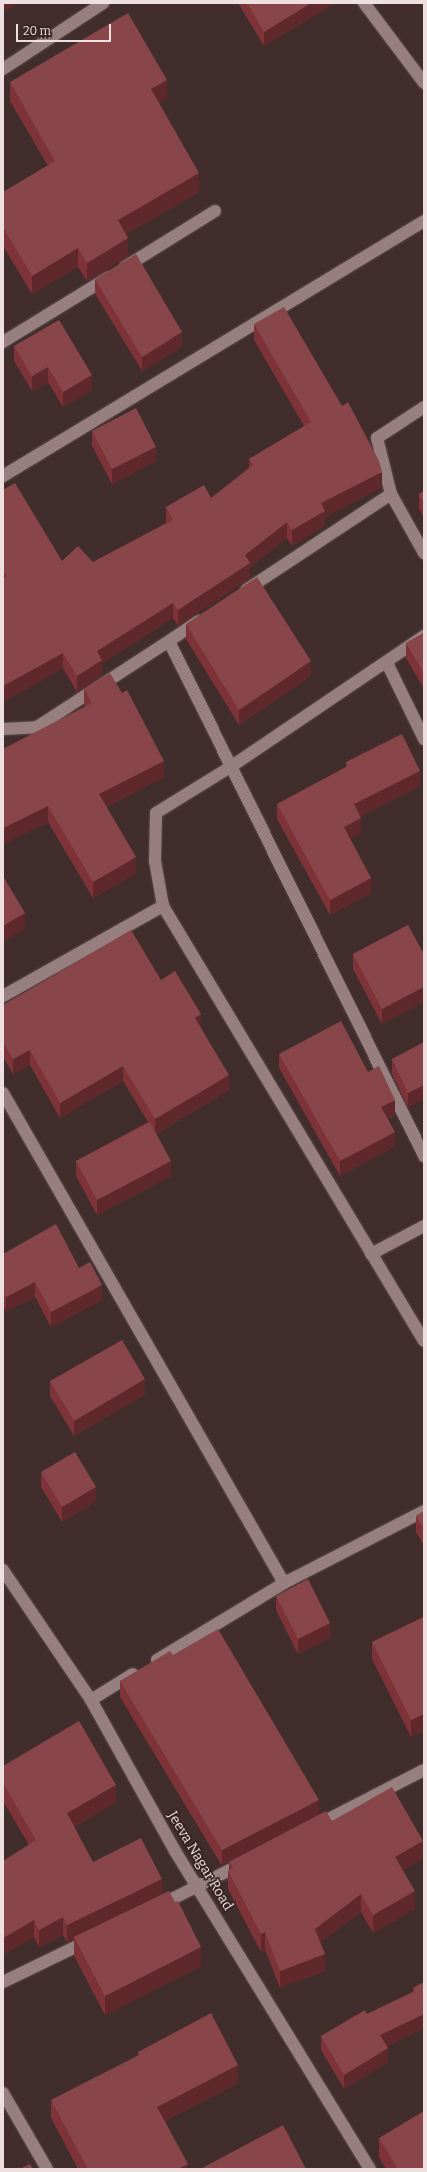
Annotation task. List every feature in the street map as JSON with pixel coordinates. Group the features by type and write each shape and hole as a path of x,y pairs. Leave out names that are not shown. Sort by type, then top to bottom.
{"street":[{"path":"3,69 102,3"},
{"path":"364,3 424,83"},
{"path":"3,342 215,211"},
{"path":"3,476 424,221"},
{"path":"424,406 377,438 390,494 424,553"},
{"path":"234,598 390,494"},
{"path":"3,729 37,727 208,615"},
{"path":"424,636 387,663 232,766 156,814 155,861 163,906 424,1341"},
{"path":"169,641 424,1156"},
{"path":"387,663 424,739"},
{"path":"3,996 163,906"},
{"path":"3,1093 284,1583"},
{"path":"371,1254 424,1226"},
{"path":"91,1700 284,1583 424,1511"},
{"name":"Jeeva Nagar Road","path":"3,1570 91,1700 175,1851 370,2169"},
{"path":"308,1830 422,1774"},
{"path":"149,1911 253,1858"},
{"path":"3,1982 100,1934"},
{"path":"3,2093 46,2169"}],"building":[{"path":"247,3 311,3 264,32"},
{"path":"128,13 167,80 151,89 199,173 118,220 128,238 87,263 78,248 32,276 3,227 3,192 55,161 10,82"},
{"path":"136,254 182,332 142,357 95,279"},
{"path":"284,307 342,406 348,402 379,461 382,472 321,503 325,511 292,530 287,522 245,555 250,563 178,610 173,603 97,651 102,660 77,676 63,653 3,686 3,579 7,577 3,570 3,490 15,483 62,561 78,546 93,562 173,520 166,507 204,485 211,498 253,465 249,459 311,422 254,324"},
{"path":"59,320 92,375 63,392 48,367 32,376 14,346"},
{"path":"136,408 156,447 112,469 92,431"},
{"path":"424,491 424,503 419,494"},
{"path":"257,577 311,661 239,710 186,624"},
{"path":"424,633 424,674 406,643"},
{"path":"110,673 122,693 127,690 164,761 99,794 136,857 93,882 48,806 3,828 3,749 92,703 84,689"},
{"path":"402,734 420,771 354,804 361,818 344,827 371,878 330,900 277,804 348,766 346,762"},
{"path":"3,876 25,913 3,926"},
{"path":"408,925 424,954 424,987 382,1009 353,954"},
{"path":"131,930 161,980 175,971 201,1014 195,1018 229,1075 155,1119 123,1066 60,1103 30,1050 13,1059 3,1042 3,1005"},
{"path":"341,1021 368,1072 379,1066 395,1100 381,1107 395,1132 340,1161 279,1054"},
{"path":"424,1042 424,1085 408,1093 392,1059"},
{"path":"150,1122 171,1161 97,1200 76,1161"},
{"path":"56,1224 79,1268 90,1262 102,1285 51,1312 35,1282 6,1297 3,1291 3,1254"},
{"path":"122,1340 145,1379 74,1421 50,1381"},
{"path":"75,1452 96,1487 62,1507 41,1472"},
{"path":"424,1511 424,1529 416,1516"},
{"path":"308,1579 330,1623 298,1639 276,1596"},
{"path":"424,1617 424,1714 411,1720 372,1642"},
{"path":"218,1629 319,1800 222,1850 120,1681 170,1651 173,1655"},
{"path":"79,1721 116,1785 67,1813 93,1862 141,1838 162,1879 67,1925 63,1917 39,1930 34,1920 3,1938 3,1861 36,1840 3,1783 3,1766"},
{"path":"392,1787 423,1841 395,1857 415,1891 373,1915 361,1894 315,1929 325,1954 280,1971 265,1932 261,1934 228,1871 233,1868 229,1862 326,1811 332,1821"},
{"path":"169,1891 175,1902 178,1901 201,1947 105,1996 74,1937"},
{"path":"424,1982 424,2014 380,2035 388,2048 344,2075 321,2036 365,2010 367,2014 415,1991 413,1988"},
{"path":"211,2013 238,2065 157,2107 188,2164 178,2169 88,2169 51,2100 139,2055 138,2052"},
{"path":"424,2111 424,2169 398,2169 379,2138"},
{"path":"283,2125 306,2169 205,2169 204,2167"},
{"path":"30,2164 33,2169 20,2169"}]}
